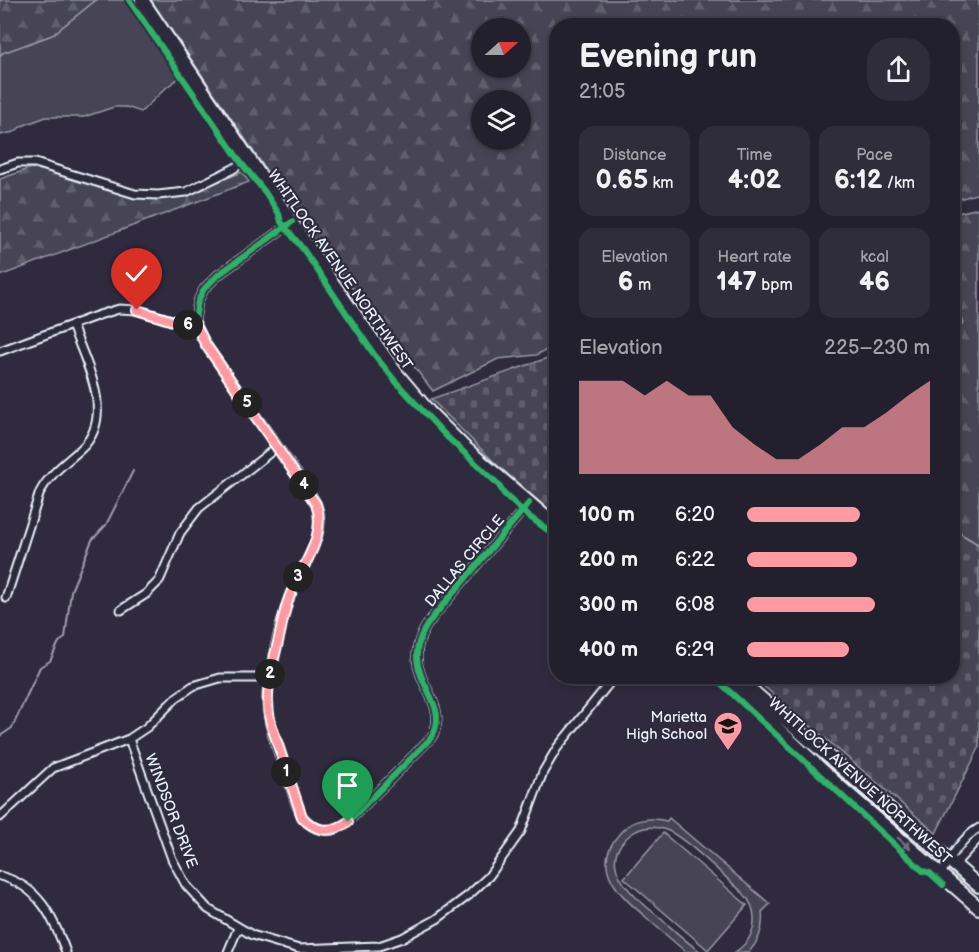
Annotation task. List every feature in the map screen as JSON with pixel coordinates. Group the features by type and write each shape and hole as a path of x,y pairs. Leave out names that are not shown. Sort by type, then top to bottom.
{"highway":[{"name":"WHITLOCK AVENUE NORTHWEST","path":"142,0 368,335 411,393 463,446 549,520"},
{"name":"WHITLOCK AVENUE NORTHWEST","path":"730,684 838,785 979,908"},
{"name":"WHITLOCK AVENUE NORTHWEST","path":"744,684 979,886"}],"street":[{"path":"0,169 18,162 35,163 135,194 158,195 186,192 248,159"},
{"path":"0,351 107,312 124,309 137,310 183,324 196,325 195,315 198,301 208,284 292,222"},
{"path":"6,598 40,492 54,472 88,442 98,422 98,405 94,386 72,325"},
{"name":"DALLAS CIRCLE","path":"196,325 206,345 314,498 318,508 320,522 315,544 289,597 269,678 267,701 268,715 302,817 312,826 330,830 339,828 348,822 428,743 437,724 436,707 417,664 420,637 433,617 529,503"},
{"path":"121,610 146,594 159,581 180,533 199,508 277,447"},
{"path":"0,817 53,768 129,739 147,727 177,697 194,686 220,678 269,678"},
{"name":"WINDSOR DRIVE","path":"129,739 178,872 208,909 259,938 299,950 379,946 402,938 437,919 480,887 500,864 521,831 543,772 557,748 609,684"},
{"path":"952,862 973,832 979,828"},
{"path":"941,874 979,838"},
{"path":"0,876 21,884 43,902 56,924 66,952"},
{"path":"228,952 238,928"}],"green space":[{"path":"0,0 96,0 52,35 2,53 0,56"},
{"path":"96,0 134,0 184,74 141,112 126,107 114,107 84,117 46,117 22,126 14,132 0,135 0,56 2,53 52,35"},
{"path":"151,0 979,0 979,193 960,199 960,18 549,18 549,348 536,355 498,359 433,391 304,226"},
{"path":"31,168 53,172 135,198 184,196 242,172 249,182 0,276 0,179"},
{"path":"979,208 979,545 960,533 960,326 963,323 960,316 960,212"},
{"path":"549,357 549,510 495,463 431,399"},
{"path":"960,533 979,545 979,748 936,833 761,684 960,684"},
{"path":"669,818 770,904 762,912 760,934 749,952 735,952 742,947 752,933 754,917 749,900 705,858 674,834 652,827 643,828 631,834 620,846 616,857 616,869 621,880 639,900 701,952 686,952 627,900 612,880 607,858 611,846 620,833 636,822 648,819 667,821"},
{"path":"663,833 747,905 708,950 624,878"}],"waterway":[{"path":"0,736 12,728 40,667 50,661 59,642 65,638 71,591 92,540 106,525 133,471"}],"cycle path":[{"path":"129,0 242,164 265,192 279,214 281,222 303,249 373,353 396,382 446,436 498,484 504,494 549,531"},
{"path":"292,222 218,275 204,289 198,301 195,320 206,345 310,492 318,510 320,522 317,539 294,586 280,626 267,698 273,737 296,804 311,825 332,830 348,822 431,738 437,723 436,710 419,670 417,654 421,637 433,617 529,503"},
{"path":"722,684 923,871 930,873 943,885"}],"place":[{"name":"Marietta High School","path":"728,752"}],"route":[{"path":"137,310 183,324 196,325 206,345 316,504 320,522 317,538 289,597 269,678 267,708 302,817 312,826 324,830 334,830 348,822"}]}
